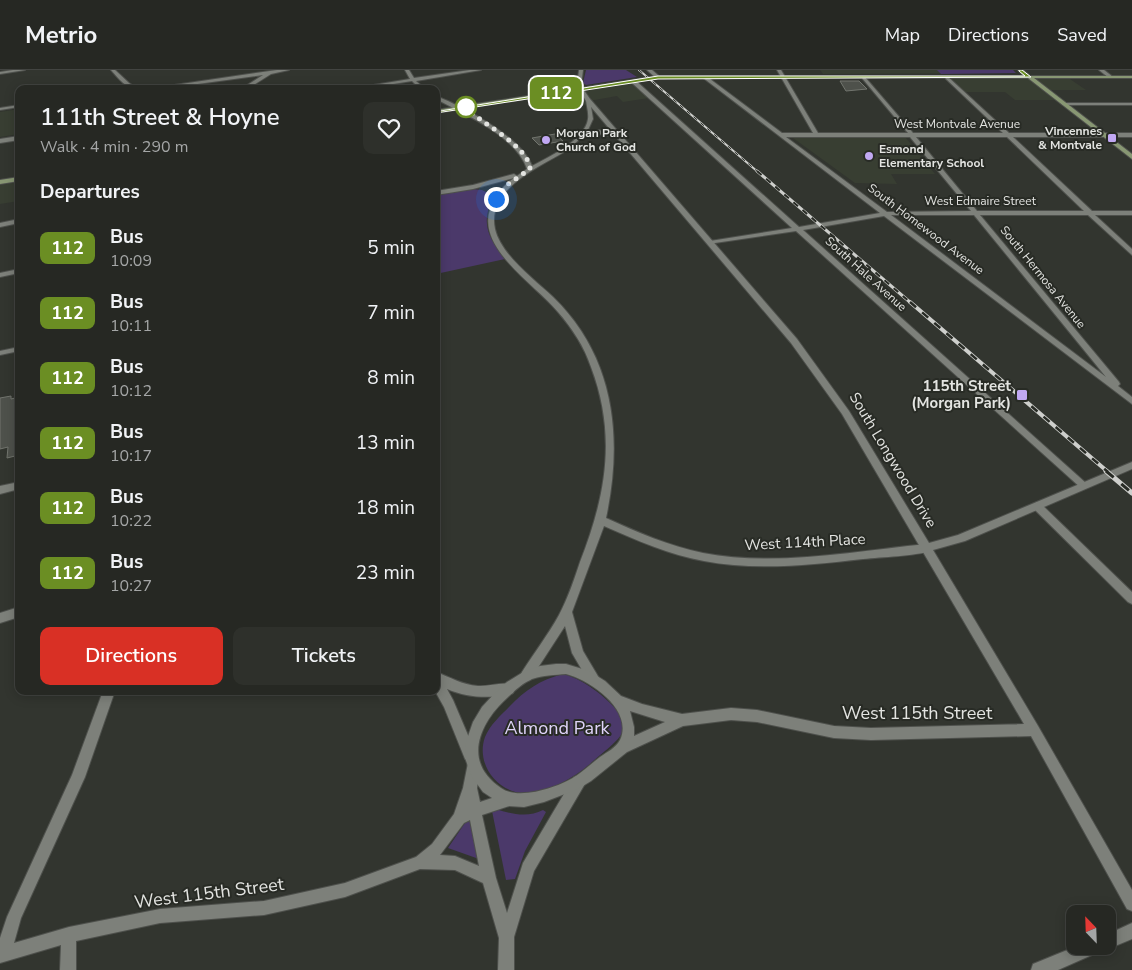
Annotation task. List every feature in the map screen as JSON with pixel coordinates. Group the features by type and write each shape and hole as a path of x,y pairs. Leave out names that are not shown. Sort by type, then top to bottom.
{"main road":[{"path":"1020,70 1132,157"},
{"path":"440,111 658,77 1132,77"},
{"path":"0,182 15,179"}],"street":[{"path":"0,73 23,70"},
{"path":"113,70 129,85"},
{"path":"176,85 287,70"},
{"path":"407,70 419,85"},
{"path":"379,85 479,70"},
{"path":"649,70 658,77"},
{"path":"698,70 702,77"},
{"path":"779,70 816,135"},
{"path":"1101,70 1111,77"},
{"path":"249,85 271,71"},
{"path":"580,89 582,71"},
{"name":"South Homewood Avenue","path":"702,77 781,134 1130,400"},
{"name":"South Hermosa Avenue","path":"864,77 1130,400"},
{"path":"946,77 1132,253"},
{"name":"South Hale Avenue","path":"633,81 1084,486"},
{"name":"South Longwood Drive","path":"580,89 794,341 829,388 861,436 1034,730 1132,904"},
{"path":"440,99 495,130 524,155 528,160 530,169"},
{"path":"473,187 493,192 520,174 555,157 570,147 583,134 590,118 591,110 588,100"},
{"path":"1064,104 1132,104"},
{"path":"0,109 15,107"},
{"path":"583,134 604,133 620,137"},
{"name":"West Montvale Avenue","path":"781,134 1132,135"},
{"path":"0,141 15,139"},
{"path":"524,155 555,157"},
{"path":"440,192 473,187 520,174"},
{"path":"493,192 490,217 494,235 515,265 562,310 585,344 602,386 610,434 610,464 601,520 566,611 526,676 509,689 483,715 477,725 471,761 470,788 489,878 507,938"},
{"name":"West Edmaire Street","path":"710,243 884,214 1132,213"},
{"path":"0,225 15,222"},
{"path":"0,275 15,272"},
{"path":"0,353 15,350"},
{"path":"927,548 961,538 1132,465"},
{"path":"0,490 15,486"},
{"path":"1037,506 1132,599"},
{"name":"West 114th Place","path":"601,520 666,548 705,557 743,562 788,561 927,548"},
{"path":"440,688 449,704 471,761 482,781 507,800 533,799 579,782 622,748 628,726 626,714 616,699 593,678 578,653 566,611"},
{"path":"0,618 15,613"},
{"path":"526,676 549,670 566,669 593,678"},
{"path":"440,679 471,692 487,693 509,689"},
{"path":"2,954 14,918 78,776 108,695"},
{"name":"West 115th Street","path":"616,699 642,710 682,720"},
{"name":"West 115th Street","path":"622,748 682,720 731,714 757,716 816,729 871,734 1034,730"},
{"path":"506,970 507,938 528,868 579,782"},
{"path":"459,818 470,788"},
{"name":"West 115th Street","path":"2,954 69,936 160,916 264,908 345,890 420,862 437,849 459,818 476,810 507,800"},
{"name":"West 115th Street","path":"420,862 455,863 489,878"},
{"path":"1116,938 1132,931"},
{"path":"68,970 69,936"},
{"path":"1039,970 1075,955"}],"shaded area":[{"path":"820,70 1013,70 1016,73 823,74"},
{"path":"584,74 583,83 586,85 552,91 540,81"},
{"path":"949,79 1070,79 1086,90 1047,90 1059,100 1015,100 1005,92 963,92"},
{"path":"632,83 649,98 623,102 617,96 589,101 590,104 558,109 552,96"},
{"path":"15,110 15,135 0,137 0,112"},
{"name":"Esmond Elementary School","path":"793,138 906,138 935,174 891,174 897,184 855,183"},
{"path":"15,183 15,202 0,204 0,185"}],"green space":[{"path":"586,70 626,70 637,77 586,85 583,83"},
{"path":"937,70 1013,70 1016,73 941,74"},
{"path":"473,189 482,190 492,195 487,218 488,231 505,259 440,273 440,194"},
{"name":"Almond Park","path":"563,674 581,681 606,699 625,721 624,729 620,736 590,764 561,783 537,792 517,792 508,789 499,784 487,768 483,758 485,737 499,717 527,691 547,679"},
{"path":"496,809 520,814 531,814 543,810 546,812 525,851 515,879 506,880 492,811"},
{"path":"467,820 473,820 479,859 448,848"}],"building":[{"path":"840,81 859,81 867,89 846,91"},
{"name":"Morgan Park Church of God","path":"555,134 563,141 539,145 532,138"},
{"path":"11,396 11,399 15,398 15,456 7,458 8,447 0,449 0,398"}],"railway":[{"path":"639,70 758,172"},
{"path":"757,171 911,303"},
{"path":"910,302 1108,472"},
{"path":"1106,471 1132,493"}],"bus line":[{"name":"112","path":"440,111 658,77 1029,77 1020,70"}],"place":[{"name":"Vincennes & Montvale","path":"1112,138"},
{"name":"Morgan Park Church of God","path":"546,140"},
{"name":"Esmond Elementary School","path":"869,156"},
{"name":"115th Street (Morgan Park)","path":"1022,395"}],"route":[{"path":"466,107 474,116 507,139 524,155 530,165 530,169 520,174 507,185 496,199"}]}
